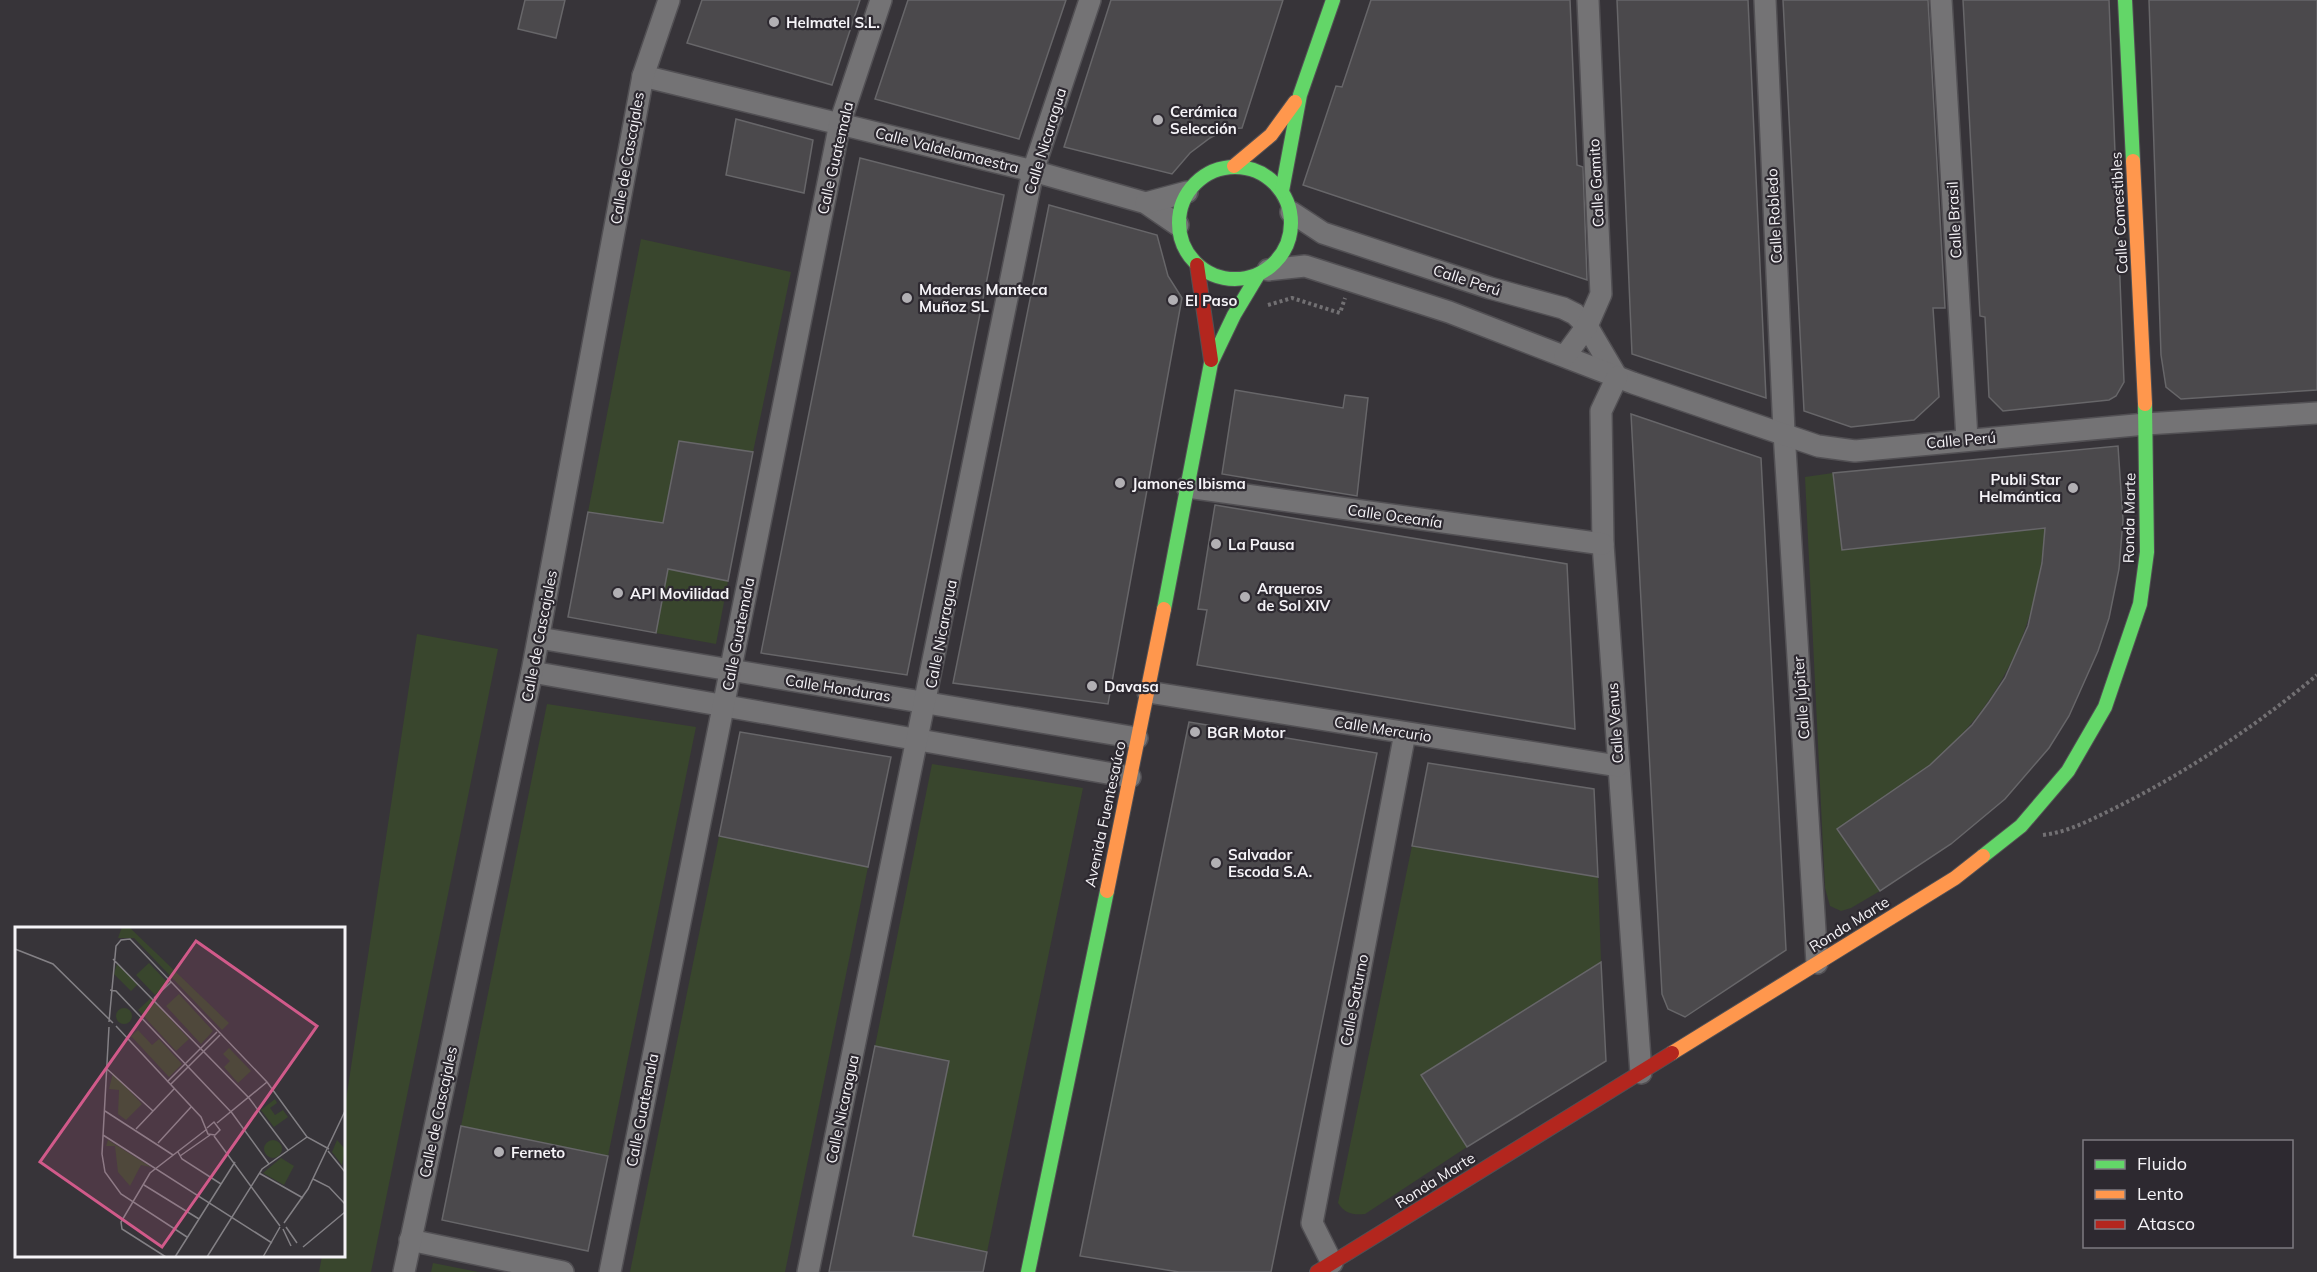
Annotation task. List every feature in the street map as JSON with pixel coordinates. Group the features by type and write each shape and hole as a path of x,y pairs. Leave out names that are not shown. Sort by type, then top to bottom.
{"street":[{"name":"Calle de Cascajales","path":"404,1272 539,638 643,76 669,0"},
{"name":"Calle Guatemala","path":"609,1272 840,123 881,0"},
{"name":"Calle Nicaragua","path":"808,1272 927,703 1033,171 1090,0"},
{"path":"1282,191 1300,95 1333,0"},
{"name":"Calle Gamito","path":"1565,356 1587,326 1601,294 1588,0"},
{"name":"Calle Robledo","path":"1765,0 1784,432"},
{"name":"Calle Brasil","path":"1941,0 1967,440"},
{"name":"Calle Comestibles","path":"2125,0 2146,424"},
{"name":"Calle Valdelamaestra","path":"643,76 1033,171 1146,203 1178,225"},
{"path":"1234,166 1271,135 1300,95"},
{"path":"1234,166 1252,169 1269,177 1282,191 1290,212 1291,234 1282,254 1263,272 1242,279 1226,279 1210,274 1197,265 1183,247 1178,225 1180,208 1187,192 1207,173 1234,166"},
{"path":"1146,203 1187,192"},
{"name":"Calle Perú","path":"1290,212 1323,233 1490,288 1563,308 1587,326 1617,377"},
{"name":"Avenida Fuentesaúco","path":"1197,265 1207,320 1211,363"},
{"name":"Calle Perú","path":"1263,272 1305,266 1449,312 1617,377 1784,432 1818,446 1855,451 2146,424 2317,413"},
{"name":"Avenida Fuentesaúco","path":"1028,1272 1148,692 1211,363 1234,315 1263,272"},
{"name":"Calle Venus","path":"1617,377 1600,411 1603,544 1641,1073"},
{"name":"Ronda Marte","path":"1325,1267 1955,878 2021,826 2068,771 2105,707 2140,604 2147,552 2146,424"},
{"name":"Calle Júpiter","path":"1784,432 1817,963"},
{"name":"Calle Oceanía","path":"1187,487 1603,544"},
{"name":"Calle Honduras","path":"539,638 1137,738"},
{"path":"532,672 1130,777"},
{"name":"Calle Mercurio","path":"1148,692 1618,766"},
{"name":"Calle Saturno","path":"1325,1267 1312,1223 1405,733"},
{"path":"410,1240 563,1272"}],"path":[{"path":"1262,310 1279,300 1293,298 1340,313"},
{"path":"2021,826 2043,835 2065,832 2168,780 2286,701 2317,675"},
{"path":"2036,841 2049,827"}],"green space":[{"path":"641,239 791,272 753,452 679,441 663,523 588,512"},
{"path":"1833,473 1843,550 2045,528 2035,597 2013,658 1998,686 1958,739 1932,764 1838,829 1880,891 1851,908 1841,911 1830,906 1825,888 1805,477"},
{"path":"668,569 728,581 716,644 656,633"},
{"path":"417,634 498,649 371,1272 319,1272 322,1257 345,1257 345,1106"},
{"path":"547,704 696,727 608,1156 461,1126"},
{"path":"932,764 1083,788 987,1252 913,1236 949,1061 875,1046"},
{"path":"719,836 868,867 785,1272 630,1272"},
{"path":"1412,846 1598,877 1601,962 1421,1075 1467,1147 1365,1214 1353,1214 1343,1210 1338,1203"},
{"path":"433,1263 478,1272 431,1272"}],"building":[{"path":"525,0 565,0 556,38 518,29"},
{"name":"Helmatel S.L.","path":"702,0 860,0 832,85 687,43"},
{"path":"908,0 1066,0 1019,139 875,99"},
{"path":"1111,0 1283,0 1242,128 1226,129 1210,138 1190,153 1172,174 1064,147"},
{"path":"1371,0 1570,0 1577,165 1583,167 1587,280 1303,185 1336,86 1342,87"},
{"path":"1617,0 1748,0 1766,398 1632,354"},
{"path":"1783,0 1928,0 1945,308 1933,308 1939,397 1914,420 1851,427 1804,411"},
{"path":"1963,0 2109,0 2124,382 2116,396 2109,400 2003,411 1989,397 1985,317 1980,316"},
{"path":"2149,0 2317,0 2317,390 2181,399 2166,387 2161,355"},
{"path":"736,119 813,140 804,193 726,175"},
{"path":"860,158 1004,195 907,675 761,653"},
{"path":"1049,205 1157,235 1168,276 1182,298 1108,704 953,683"},
{"path":"1235,390 1343,408 1345,395 1368,398 1357,496 1222,474"},
{"path":"1631,414 1761,458 1786,950 1685,1017 1668,1009 1662,994"},
{"path":"679,441 753,452 728,581 668,569 656,633 568,617 588,512 663,523"},
{"path":"2118,446 2123,520 2119,569 2109,618 2098,651 2069,716 2049,748 2005,799 1951,844 1880,891 1837,829 1930,765 1972,725 1989,702 2005,678 2028,626 2042,563 2045,528 1842,550 1833,473"},
{"path":"1215,505 1567,564 1575,729 1197,665 1207,610 1198,609"},
{"path":"1189,722 1377,753 1271,1272 1179,1272 1080,1256"},
{"path":"740,732 891,757 868,867 719,836"},
{"path":"1428,763 1594,789 1598,877 1412,846"},
{"path":"1601,962 1606,1061 1467,1147 1421,1075"},
{"path":"875,1046 949,1061 913,1236 987,1252 983,1272 829,1272"},
{"path":"461,1126 608,1156 588,1251 442,1220"}],"traffic: fast":[{"path":"1282,191 1300,95 1333,0"},
{"path":"2125,0 2133,161"},
{"path":"1235,167 1257,171 1275,183 1287,201 1291,223 1287,245 1275,263 1257,275 1235,279 1213,275 1195,263 1183,245 1179,223 1183,201 1195,183 1213,171 1235,167"},
{"path":"1164,609 1211,363 1234,315 1258,275"},
{"path":"1983,856 2021,826 2068,771 2105,707 2140,604 2147,552 2145,404"},
{"path":"1028,1272 1107,891"}],"traffic: slow":[{"path":"1234,166 1271,135 1295,102"},
{"path":"2133,161 2145,404"},
{"path":"1107,891 1164,609"},
{"path":"1672,1053 1955,878 1983,856"}],"traffic: jam":[{"path":"1197,265 1211,360"},
{"path":"1317,1272 1672,1053"}],"place":[{"name":"Helmatel S.L.","path":"774,22"},
{"name":"Cerámica Selección","path":"1158,120"},
{"name":"Maderas Manteca Muñoz SL","path":"907,298"},
{"name":"El Paso","path":"1173,300"},
{"name":"Jamones Ibisma","path":"1120,483"},
{"name":"Publi Star Helmántica","path":"2073,488"},
{"name":"La Pausa","path":"1216,544"},
{"name":"API Movilidad","path":"618,593"},
{"name":"Arqueros de Sol XIV","path":"1245,597"},
{"name":"Davasa","path":"1092,686"},
{"name":"BGR Motor","path":"1195,732"},
{"name":"Salvador Escoda S.A.","path":"1216,863"},
{"name":"Ferneto","path":"499,1152"}]}
